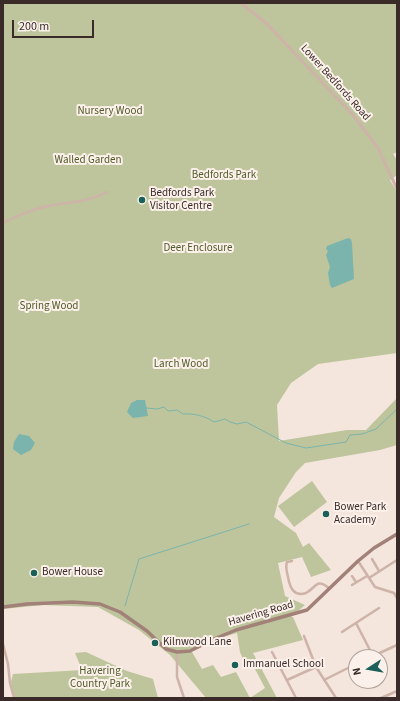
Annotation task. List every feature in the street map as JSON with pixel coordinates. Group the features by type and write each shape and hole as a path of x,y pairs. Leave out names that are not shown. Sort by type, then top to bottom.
{"main road":[{"name":"Havering Road","path":"178,652 190,651 236,630 307,610 358,561 374,548 397,534"},
{"path":"3,607 27,604 73,602 100,604 120,612 147,631 166,649 178,652"}],"street":[{"name":"Lower Bedfords Road","path":"241,3 266,22 353,114 378,148 397,189"},
{"path":"3,223 18,215 59,204 78,202 98,197 107,192"},
{"path":"372,559 379,571"},
{"path":"352,585 397,560"},
{"path":"292,561 287,562 285,566 293,591 298,594 306,593 319,583 330,589"},
{"path":"358,561 374,587 396,592 397,598"},
{"path":"352,576 356,582"},
{"path":"342,632 380,608"},
{"path":"356,623 368,649"},
{"path":"304,636 316,667 336,698"},
{"path":"3,644 14,698"},
{"path":"178,652 177,678 184,698"},
{"path":"272,652 296,698"},
{"path":"287,680 316,667"},
{"path":"324,680 348,668"},
{"path":"381,698 397,691"}],"green space":[{"path":"3,3 397,3 397,152 393,154 397,160 397,175 390,180 397,192 397,353 318,364 291,383 277,405 279,441 347,430 366,430 397,398 397,445 380,450 305,463 296,472 279,498 274,517 296,533 303,547 309,543 331,570 311,577 302,557 278,563 285,596 305,605 291,617 293,617 303,640 253,653 277,698 250,698 206,698 170,655 139,630 98,607 43,605 3,609","holes":["237,633 240,652 246,666 255,669 265,688 250,698 236,672 221,677 213,665 202,669 192,652 190,652 223,637"]},
{"path":"312,481 327,502 294,527 278,506"},
{"name":"Havering Country Park","path":"86,652 127,671 153,679 158,698 14,698 11,682 13,674 82,670 75,653"}],"water":[{"path":"348,238 351,239 352,243 354,279 332,288 328,273 330,267 326,255 328,251 326,249 327,246"},
{"path":"137,400 145,400 148,416 133,418 127,412 131,403"},
{"path":"19,434 29,436 35,443 31,450 21,455 13,449 14,442"}],"waterway":[{"path":"146,408 157,409 164,407 168,411 177,410 183,414 199,415 214,422 225,419 237,424 246,422 286,443 306,448 346,442 350,435 362,434 376,429 397,409"},
{"path":"125,606 139,559 249,524"}],"place":[{"name":"Bedfords Park Visitor Centre","path":"142,200"},
{"name":"Bower Park Academy","path":"326,514"},
{"name":"Bower House","path":"34,573"},
{"name":"Kilnwood Lane","path":"155,643"},
{"name":"Immanuel School","path":"235,665"}],"park label":[{"name":"Nursery Wood","path":"110,112"},
{"name":"Walled Garden","path":"88,161"},
{"name":"Bedfords Park","path":"224,176"},
{"name":"Deer Enclosure","path":"198,249"},
{"name":"Spring Wood","path":"49,307"},
{"name":"Larch Wood","path":"181,365"}]}
